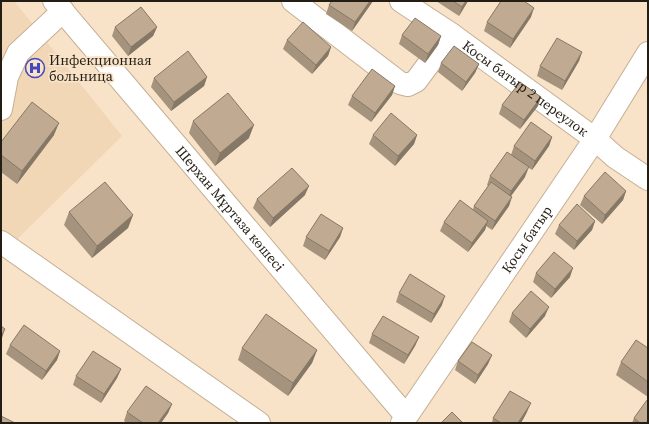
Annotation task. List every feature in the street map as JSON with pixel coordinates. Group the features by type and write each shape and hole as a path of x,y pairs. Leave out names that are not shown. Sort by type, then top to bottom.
{"street":[{"path":"294,1 400,84 408,85 416,82 451,34"},
{"name":"Косы батыр 2 переулок","path":"401,1 451,34 595,139 615,157 648,179"},
{"path":"1,109 7,77 18,53 58,6"},
{"name":"Шерхан Мұртаза көшесі","path":"58,6 404,420"},
{"name":"Қосы батыр","path":"404,420 595,139 648,52"},
{"path":"1,242 259,423"}],"shaded area":[{"name":"Инфекционная больница","path":"1,1 14,1 122,136 1,255"}],"building":[{"path":"332,1 370,1 355,22 329,5"},
{"path":"453,1 466,1 462,7"},
{"path":"501,1 524,1 534,8 513,39 487,22"},
{"path":"141,7 157,27 131,47 115,27"},
{"path":"415,18 441,36 428,54 402,35"},
{"path":"303,22 331,47 316,65 287,40"},
{"path":"557,38 582,52 565,81 540,66"},
{"path":"454,46 479,64 466,82 441,63"},
{"path":"188,51 207,77 174,102 154,78"},
{"path":"372,69 395,86 375,113 352,96"},
{"path":"520,82 541,97 524,120 502,105"},
{"path":"228,93 254,125 220,153 193,121"},
{"path":"32,102 59,123 22,171 1,155 1,142"},
{"path":"391,113 417,135 398,156 373,135"},
{"path":"531,122 552,137 535,161 514,146"},
{"path":"507,152 529,167 511,191 490,176"},
{"path":"292,168 309,186 273,218 257,199"},
{"path":"605,172 626,191 605,215 584,196"},
{"path":"105,182 133,215 97,246 69,212"},
{"path":"491,182 512,197 495,221 474,206"},
{"path":"460,200 488,221 472,243 444,222"},
{"path":"577,204 595,221 577,241 559,225"},
{"path":"321,214 343,228 329,251 306,237"},
{"path":"554,252 573,268 555,289 536,273"},
{"path":"410,274 445,296 434,314 399,293"},
{"path":"531,291 549,307 530,329 512,313"},
{"path":"266,314 317,350 293,383 242,348"},
{"path":"383,316 419,337 408,355 372,334"},
{"path":"24,325 60,351 46,371 10,345"},
{"path":"1,326 5,329 1,336"},
{"path":"636,340 648,348 648,382 621,362"},
{"path":"472,342 492,355 478,375 458,361"},
{"path":"93,351 121,369 104,394 76,376"},
{"path":"146,386 172,404 158,423 143,423 127,412"},
{"path":"510,391 531,403 518,423 501,423 493,418"},
{"path":"647,400 648,423 640,423 634,418"},
{"path":"452,412 463,423 441,423"},
{"path":"1,416 15,423 1,423"}],"place":[{"name":"Инфекционная больница","path":"35,68"}]}
